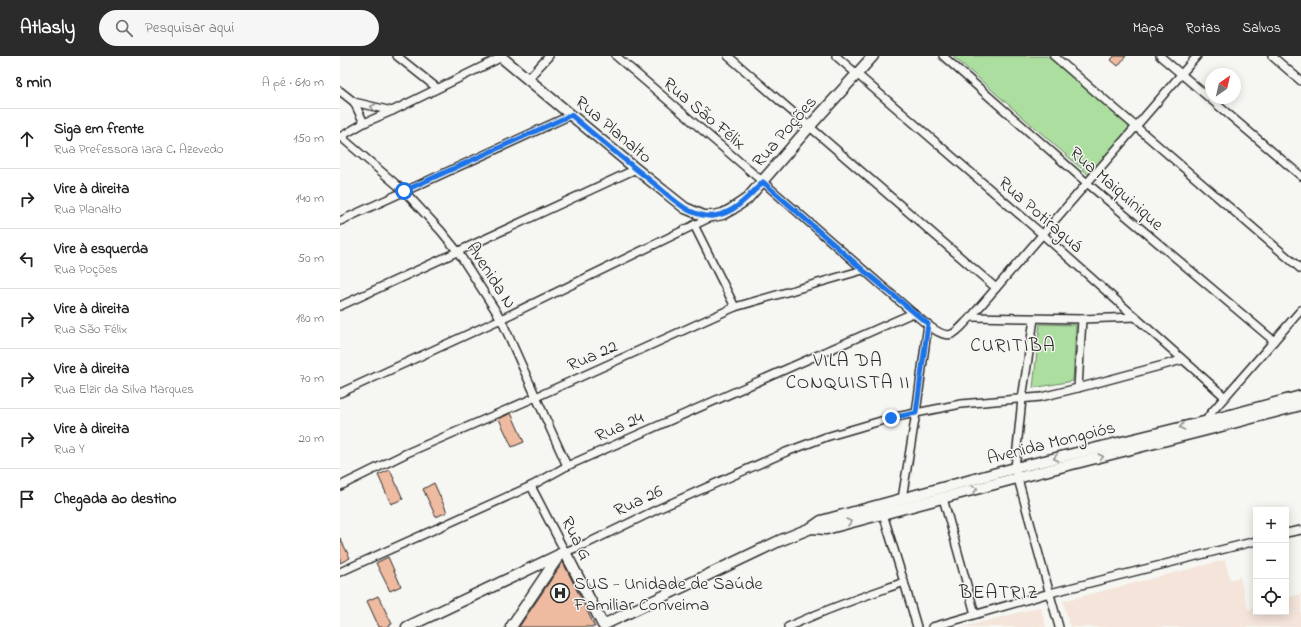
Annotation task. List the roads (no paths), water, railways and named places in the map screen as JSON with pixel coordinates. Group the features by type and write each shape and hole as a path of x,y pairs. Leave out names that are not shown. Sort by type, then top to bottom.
{"street":[{"path":"397,56 437,88"},
{"path":"528,79 549,56"},
{"name":"Rua São Félix","path":"616,56 913,313 943,334 952,334 971,317"},
{"path":"728,56 996,288"},
{"name":"Rua Potiraguá","path":"836,56 1042,234 1224,397"},
{"name":"Rua Poções","path":"713,216 723,214 747,199 873,56"},
{"name":"Rua Maiquinique","path":"943,56 1087,183 1274,341"},
{"path":"1054,56 1301,269"},
{"path":"1160,56 1301,176"},
{"path":"971,317 1197,56"},
{"path":"1272,56 1301,80"},
{"path":"340,137 364,123 392,111 501,57"},
{"name":"Rua Planalto","path":"501,57 636,170 685,208 704,216 713,216"},
{"path":"340,91 354,102 392,111"},
{"path":"354,102 364,123"},
{"path":"340,221 571,115"},
{"name":"Avenida N","path":"340,137 404,191 458,252 501,319 567,466"},
{"path":"340,306 636,170"},
{"path":"340,393 501,319 713,216"},
{"path":"694,225 735,307"},
{"name":"Rua 22","path":"340,486 407,453 536,397 735,307 863,270"},
{"path":"1209,425 1208,417 1224,397 1301,310"},
{"name":"Rua 24","path":"340,572 531,486 567,466 913,313"},
{"path":"971,317 1034,319 1136,317"},
{"path":"1034,319 1022,400 1016,473 1059,627"},
{"path":"1078,388 1082,319"},
{"path":"902,499 916,413 928,324"},
{"name":"Rua 26","path":"407,627 658,509 786,452 826,437 891,418 961,404 1022,400 1041,397 1182,360"},
{"name":"Avenida Mongoiós","path":"1209,425 1301,396"},
{"name":"Avenida Mongoiós","path":"603,626 779,540 812,528 821,521 902,499 1016,473 1209,425 1301,405"},
{"name":"Avenida Mongoiós","path":"812,528 826,529 943,498 1016,473"},
{"name":"Rua G","path":"531,486 563,553 603,626"},
{"path":"943,498 976,614"},
{"path":"882,514 917,627"},
{"path":"1289,532 1301,530"},
{"path":"932,627 1050,593 1253,542"},
{"path":"511,627 563,553"},
{"path":"788,627 810,616 838,605 904,582"}],"place":[{"name":"SUS - Unidade de Saúde Familiar Conveima","path":"560,593"}],"district":[{"name":"CURITIBA","path":"1013,344"},
{"name":"VILA DA CONQUISTA II","path":"848,370"},
{"name":"BEATRIZ","path":"999,591"}]}
